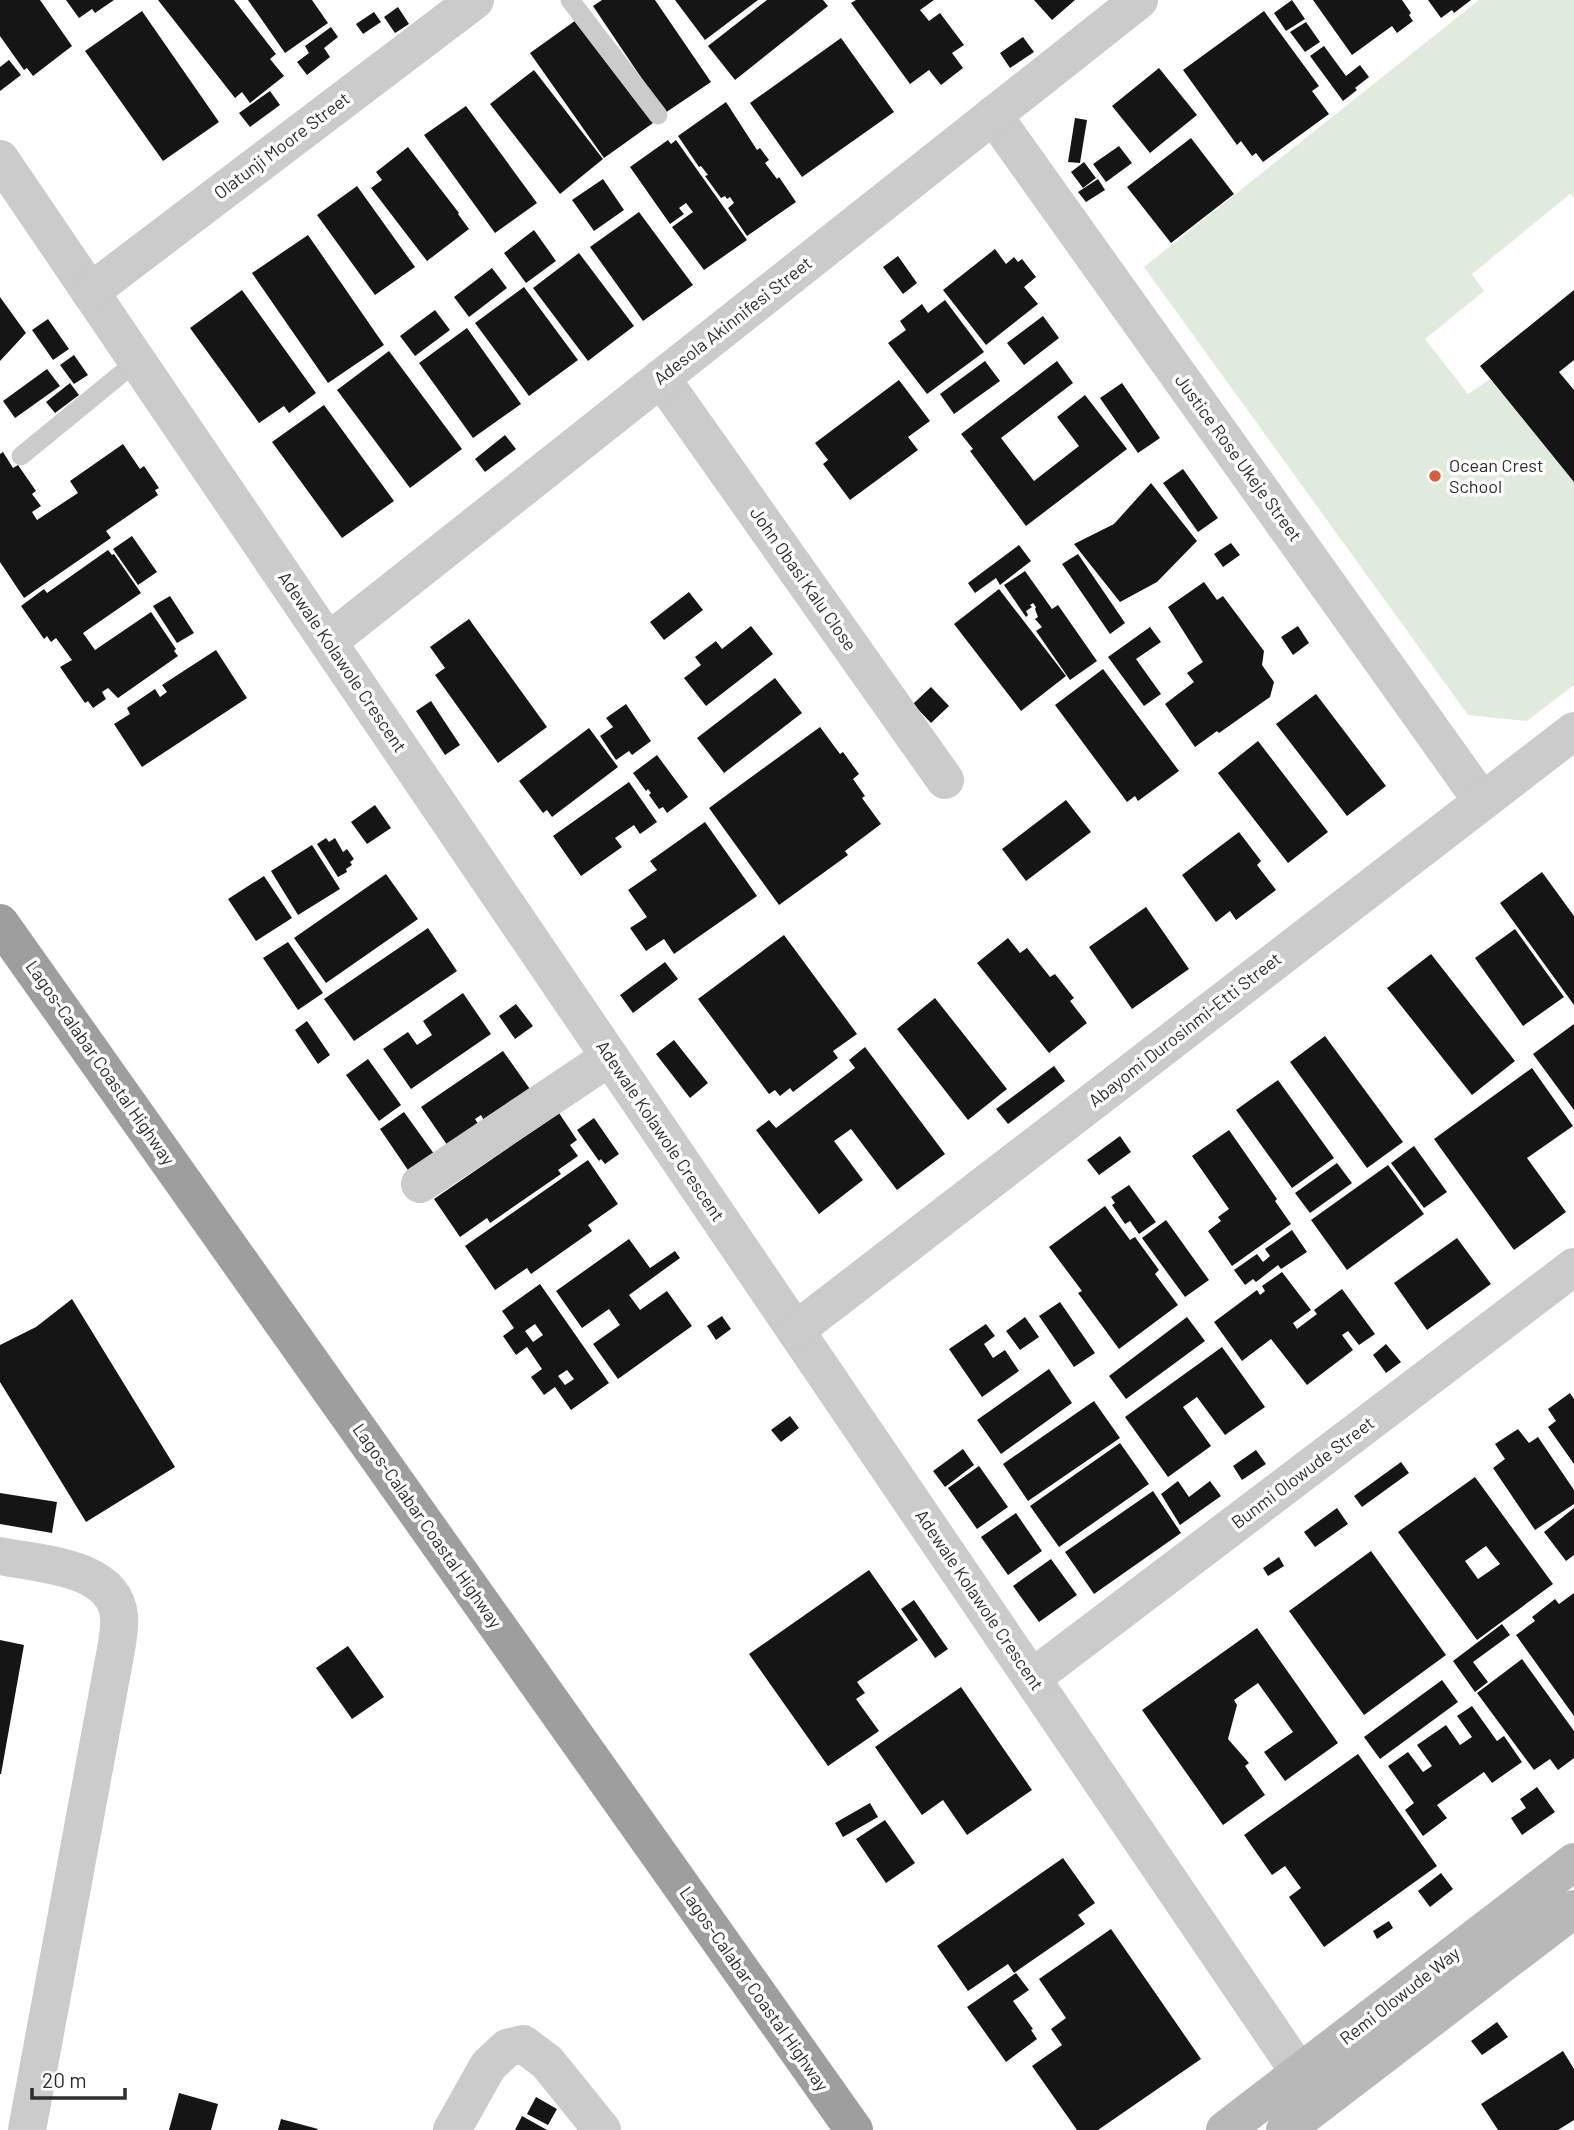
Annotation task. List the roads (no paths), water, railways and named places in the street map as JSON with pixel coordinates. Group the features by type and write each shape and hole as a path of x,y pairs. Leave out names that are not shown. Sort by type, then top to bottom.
{"highway":[{"name":"Lagos-Calabar Coastal Highway","path":"0,923 854,2130"}],"main road":[{"name":"Remi Olowude Way","path":"1285,2130 1310,2088 1574,1862"},
{"name":"Remi Olowude Way","path":"1225,2130 1310,2088 1574,1909"}],"street":[{"name":"Olatunji Moore Street","path":"90,292 475,0"},
{"name":"Adesola Akinnifesi Street","path":"328,642 1139,0"},
{"name":"Justice Rose Ukeje Street","path":"993,115 1482,801"},
{"name":"Adewale Kolawole Crescent","path":"0,159 1310,2088"},
{"name":"John Obasi Kalu Close","path":"661,378 945,780"},
{"name":"Abayomi Durosinmi-Etti Street","path":"796,1330 1574,731"},
{"path":"420,1185 610,1057"},
{"name":"Bunmi Olowude Street","path":"1032,1678 1574,1267"},
{"path":"0,1556 86,1574 103,1584 114,1599 119,1616 117,1644 27,2130"},
{"path":"452,2130 488,2066 507,2048 523,2044 547,2062 602,2130"}],"lane":[{"path":"570,0 658,115"},
{"path":"22,456 137,361"}],"place":[{"name":"Ocean Crest School","path":"1435,476"}]}
